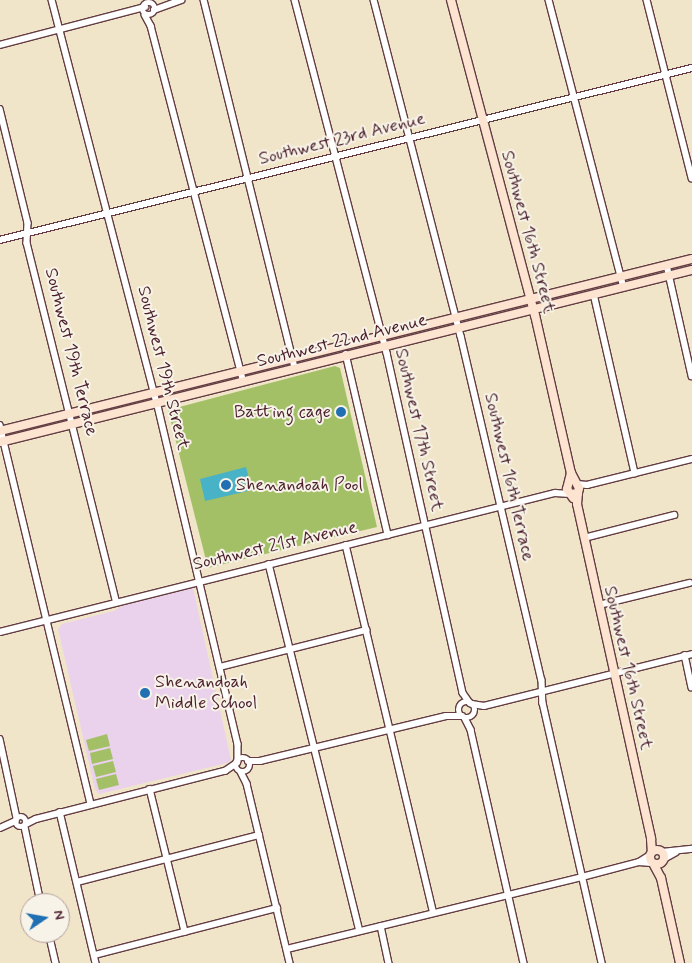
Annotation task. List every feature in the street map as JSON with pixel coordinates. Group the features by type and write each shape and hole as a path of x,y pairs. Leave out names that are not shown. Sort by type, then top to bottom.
{"main road":[{"name":"Southwest 16th Street","path":"451,0 534,310 680,963"},
{"name":"Southwest 22nd Avenue","path":"0,429 692,259"},
{"name":"Southwest 22nd Avenue","path":"2,442 346,354 534,310 692,270"}],"street":[{"name":"Southwest 19th Street","path":"52,0 157,402 238,744 247,760 248,769"},
{"path":"0,45 181,0"},
{"path":"204,0 295,367"},
{"name":"Southwest 17th Street","path":"295,0 385,345 463,693 461,706 463,717"},
{"name":"Southwest 16th Terrace","path":"374,0 457,318 602,963"},
{"path":"549,0 624,287"},
{"path":"646,0 692,178"},
{"path":"150,7 150,24 243,380"},
{"name":"Southwest 23rd Avenue","path":"0,240 692,68"},
{"name":"Southwest 19th Terrace","path":"0,109 28,223 28,243 116,601"},
{"path":"667,266 692,376"},
{"path":"594,294 635,473"},
{"path":"346,354 388,535"},
{"path":"0,429 91,804"},
{"name":"Southwest 21st Avenue","path":"0,632 199,580 692,459"},
{"path":"584,538 674,516"},
{"path":"346,545 434,912"},
{"path":"268,564 360,932"},
{"path":"599,604 689,582"},
{"path":"220,667 366,630"},
{"path":"225,771 237,762 247,760 260,761 446,716 463,717 474,715 484,706 692,654"},
{"path":"685,655 692,687"},
{"name":"Southwest 17th Street","path":"463,693 471,703"},
{"path":"446,716 461,706 471,703 484,706"},
{"path":"471,703 474,715 471,730"},
{"path":"463,717 471,730 524,963"},
{"path":"0,739 39,893"},
{"name":"Southwest 19th Street","path":"237,762 238,744"},
{"path":"3,827 225,771 240,772 260,761"},
{"path":"237,762 247,784"},
{"path":"248,769 247,784 290,963"},
{"path":"150,789 185,932"},
{"path":"60,812 96,963"},
{"path":"76,882 259,836"},
{"path":"287,950 692,849"},
{"path":"94,955 277,908"},
{"path":"381,926 389,963"},
{"path":"51,943 56,963"}],"shaded area":[{"name":"Shenandoah Middle School","path":"193,588 231,760 227,763 99,794 95,789 58,629 62,624"}],"green space":[{"path":"335,366 340,368 377,527 208,568 168,410"},
{"path":"107,734 110,746 89,751 86,740"},
{"path":"110,748 113,759 92,764 90,753"},
{"path":"113,761 116,772 96,777 93,766"},
{"path":"116,774 119,785 99,790 96,779"}],"water":[{"name":"Shenandoah Pool","path":"246,467 252,490 205,501 200,479"}],"place":[{"name":"Batting cage","path":"341,412"},
{"name":"Shenandoah Pool","path":"226,485"},
{"name":"Shenandoah Middle School","path":"145,693"}]}
